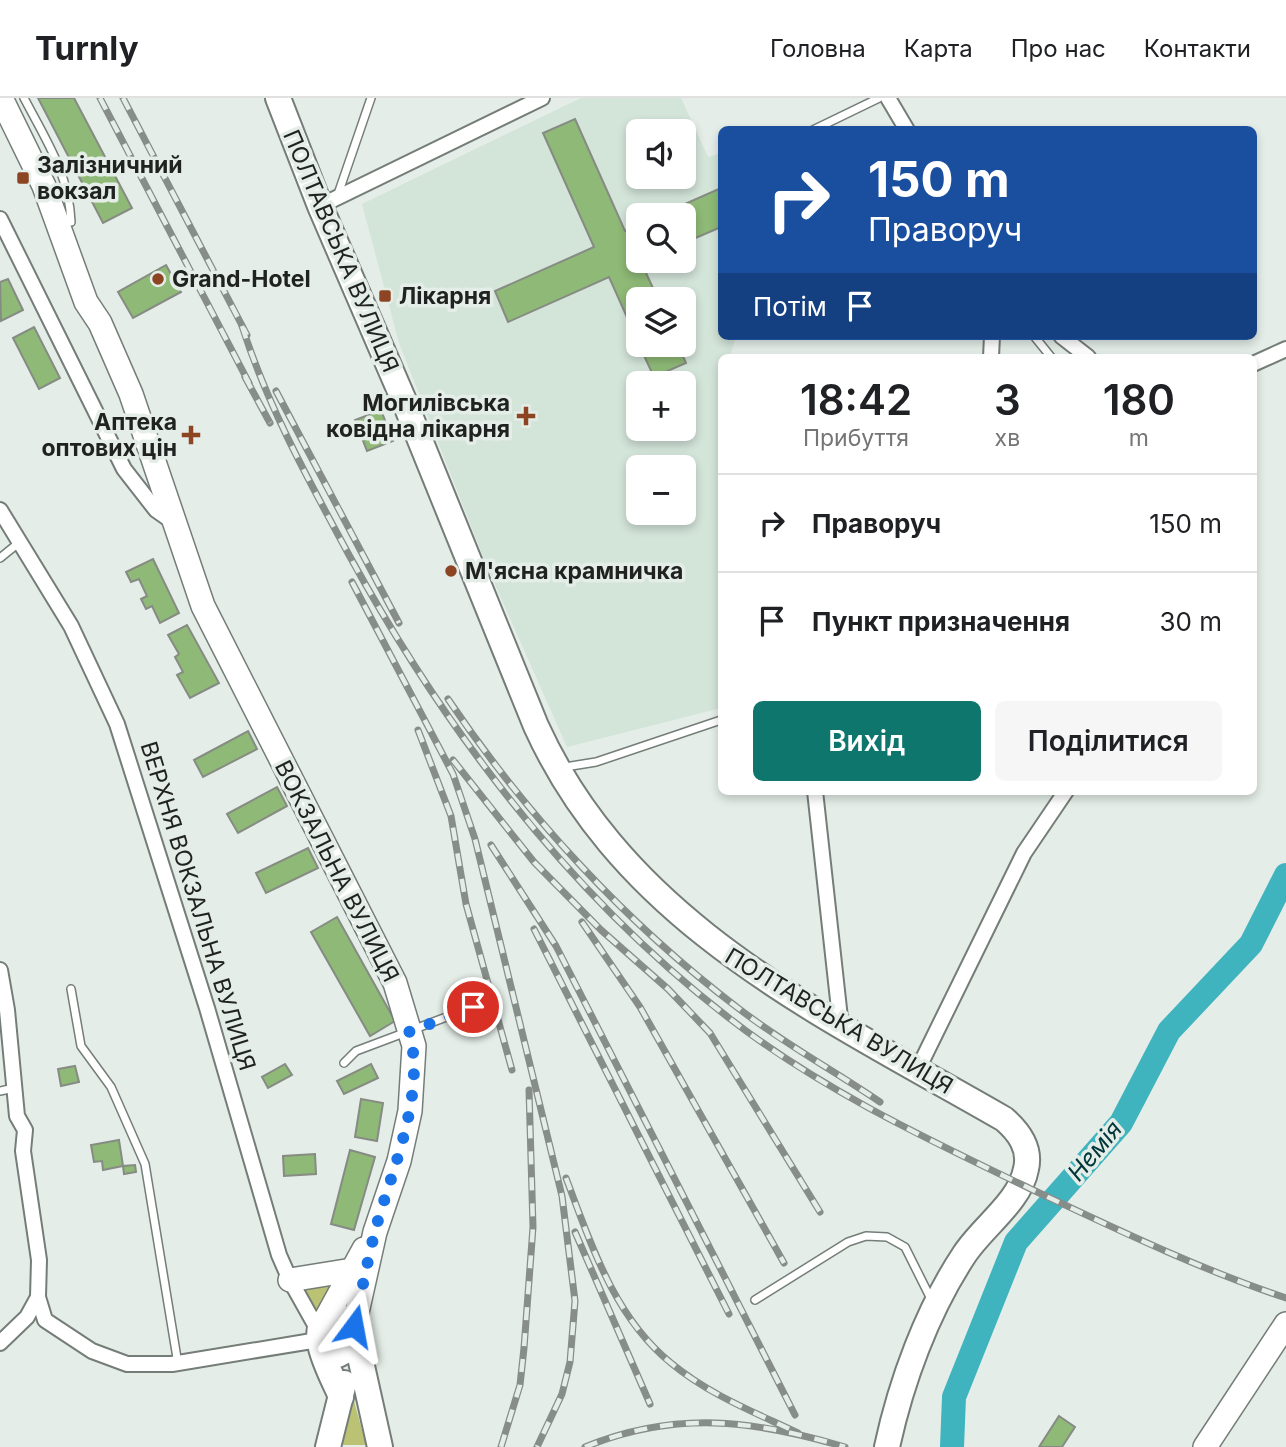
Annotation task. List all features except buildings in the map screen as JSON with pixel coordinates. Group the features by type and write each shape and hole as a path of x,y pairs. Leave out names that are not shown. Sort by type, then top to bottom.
{"highway":[{"name":"ПОЛТАВСЬКА ВУЛИЦЯ","path":"278,98 328,202 555,769 609,846 660,898 719,947 841,1027 1004,1119 1023,1140 1027,1168 1018,1189 962,1256 934,1310 895,1412 887,1447"},
{"name":"ВОКЗАЛЬНА ВУЛИЦЯ","path":"335,1343 369,1396 380,1447"},
{"path":"328,1447 341,1397 335,1343"}],"main road":[{"name":"ВОКЗАЛЬНА ВУЛИЦЯ","path":"2,98 44,186 86,302 100,323 131,394 203,606 395,983 414,1046 410,1111 399,1161 335,1343"},
{"name":"ВОКЗАЛЬНА ВУЛИЦЯ","path":"12,98 71,222 92,286 100,323"},
{"name":"ВОКЗАЛЬНА ВУЛИЦЯ","path":"335,1343 352,1270 375,1232"},
{"path":"290,1280 352,1270"},
{"path":"1205,1447 1282,1339"}],"street":[{"path":"328,202 542,98"},
{"path":"888,98 905,126"},
{"path":"0,219 124,469 156,510 177,525"},
{"path":"1066,340 1084,354"},
{"path":"1257,362 1286,349"},
{"name":"ВЕРХНЯ ВОКЗАЛЬНА ВУЛИЦЯ","path":"0,510 71,626 117,724 290,1280 335,1343"},
{"path":"815,795 841,1027"},
{"path":"917,1071 1024,853 1063,795"},
{"path":"0,970 7,1089 25,1130 23,1150 39,1260 38,1297 45,1320 92,1351 127,1363 178,1363 335,1343"},
{"path":"0,1343 27,1317 38,1297"}],"lane":[{"path":"24,98 55,156 70,195 71,222"},
{"path":"328,202 371,98"},
{"path":"821,126 880,98"},
{"path":"1037,340 1049,354"},
{"path":"0,558 21,541"},
{"path":"555,769 596,762 718,721"},
{"path":"71,989 81,1046 111,1087 145,1164 178,1363"},
{"path":"344,1063 356,1051 473,1007"},
{"path":"755,1300 848,1242 866,1236 887,1237 905,1247 934,1310"}],"shaded area":[{"path":"581,98 681,98 691,119 626,119 626,189 696,189 696,131 708,157 718,154 718,340 735,340 731,354 718,354 718,709 567,747 486,564 399,343 362,204"}],"green space":[{"path":"337,1283 318,1312 310,1310 302,1287"},
{"path":"350,1386 366,1445 339,1445"}],"waterway":[{"name":"Немія","path":"952,1447 954,1397 1016,1242 1121,1123 1169,1031 1251,944 1286,875"}],"railway":[{"path":"100,98 249,383"},
{"path":"123,98 247,335"},
{"path":"242,326 264,386 304,471 386,620 427,684 469,746 564,864 671,970 764,1044 876,1112 1127,1234 1286,1298"},
{"path":"245,377 270,423"},
{"path":"276,391 399,623"},
{"path":"352,582 453,774 475,839 562,1196 575,1301 570,1362 562,1394 537,1447"},
{"path":"448,699 511,785 545,826 618,904 697,975 755,1021 880,1102"},
{"path":"418,730 451,816 466,904 512,1070"},
{"path":"453,760 534,862 601,930 668,989 710,1033 820,1212"},
{"path":"491,845 556,946 795,1415"},
{"path":"582,922 640,1007 784,1263"},
{"path":"534,929 729,1314"},
{"path":"501,1447 520,1385 524,1348 533,1227 529,1090"},
{"path":"566,1178 606,1278 619,1302 651,1345 700,1384 798,1433"},
{"path":"575,1232 650,1404"},
{"path":"585,1447 619,1435 651,1428 715,1423 779,1430 845,1447"}],"place":[{"name":"Залізничний вокзал","path":"23,178"},
{"name":"Grand-Hotel","path":"158,279"},
{"name":"Лікарня","path":"385,296"},
{"name":"Могилівська ковідна лікарня","path":"526,416"},
{"name":"Аптека оптових цін","path":"191,435"},
{"name":"М'ясна крамничка","path":"451,571"}],"route":[{"path":"354,1326 375,1232 399,1161 410,1111 414,1046 409,1032 473,1007"}]}
